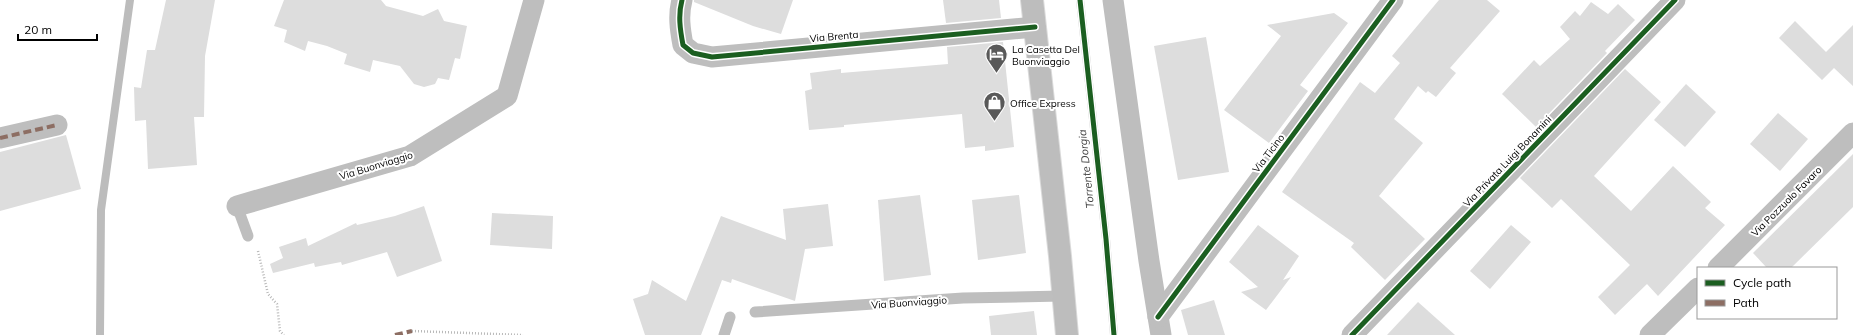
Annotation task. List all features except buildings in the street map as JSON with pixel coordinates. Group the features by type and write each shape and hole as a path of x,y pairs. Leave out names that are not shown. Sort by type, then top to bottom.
{"main road":[{"path":"1032,0 1067,335"}],"street":[{"name":"Via Buonviaggio","path":"237,206 410,156 507,96 534,0"},
{"name":"Via Brenta","path":"682,0 680,10 680,26 682,45 693,53 712,56 1035,26"},
{"path":"1113,0 1159,326"},
{"name":"Via Ticino","path":"1159,326 1393,0"},
{"name":"Via Privata Luigi Bonamini","path":"1352,335 1675,0"},
{"path":"0,138 57,125"},
{"name":"Via Pozzuolo Favaro","path":"1719,267 1793,195 1853,133"},
{"path":"1650,335 1697,289"}],"lane":[{"name":"Via Buonviaggio","path":"237,206 248,236"},
{"name":"Via Buonviaggio","path":"755,312 963,298 1062,296"},
{"path":"724,335 730,317"}],"path":[{"path":"248,236 260,253 268,294 277,304 280,331 284,335"},
{"path":"412,332 523,335"}],"waterway":[{"path":"100,335 101,210 130,0"},
{"name":"Torrente Dorgia","path":"1080,0 1106,239 1114,335"}],"marked path":[{"path":"0,138 57,125"},
{"path":"395,335 412,331"}],"cycle path":[{"path":"682,0 680,22 683,45 693,53 712,57 1035,27"},
{"path":"1080,0 1106,239 1114,335"},
{"path":"1158,317 1393,0"},
{"path":"1352,335 1675,0"}],"place":[{"name":"La Casetta Del Buonviaggio","path":"996,74"},
{"name":"Office Express","path":"995,122"}]}
